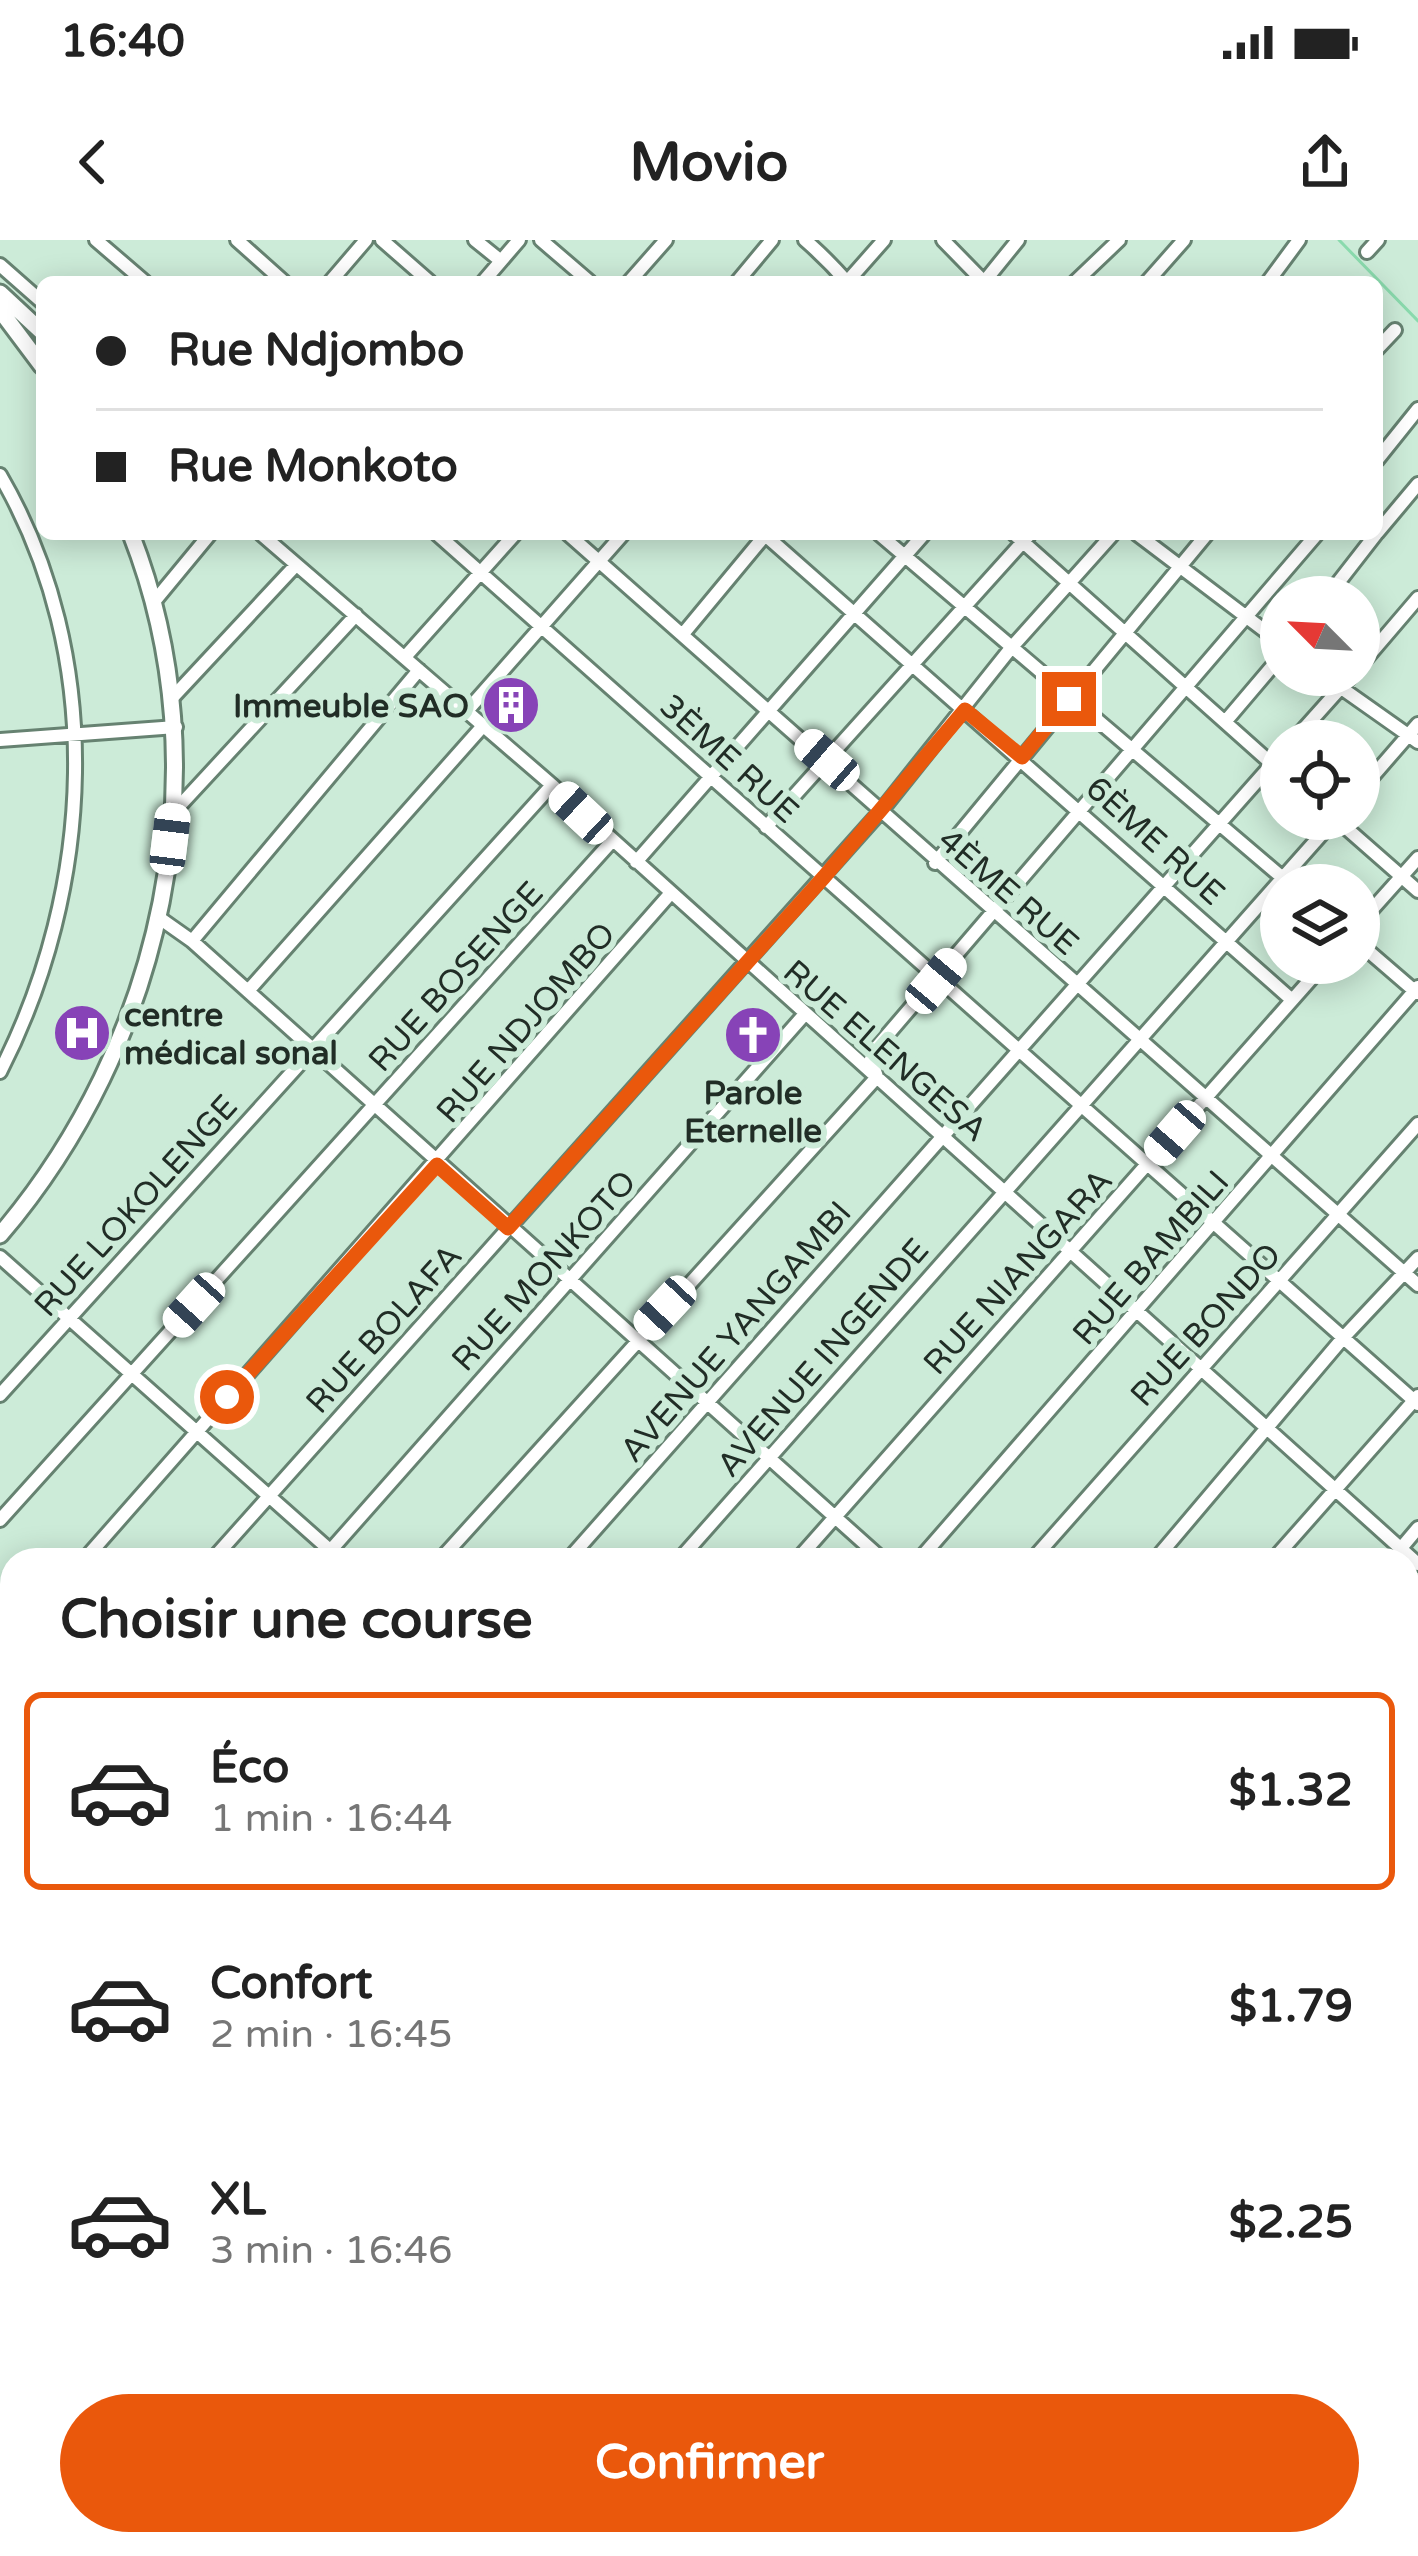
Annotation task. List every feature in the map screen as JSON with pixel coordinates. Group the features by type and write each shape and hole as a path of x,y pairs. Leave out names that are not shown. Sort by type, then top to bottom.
{"main road":[{"path":"0,293 36,324"},
{"path":"0,310 36,349"},
{"path":"0,1235 64,1152 93,1100 126,1028 158,917 173,813 176,728 153,603 133,540"}],"street":[{"path":"96,240 138,276"},
{"path":"237,240 277,276"},
{"path":"382,240 423,276"},
{"path":"475,240 501,261"},
{"path":"488,276 519,240"},
{"path":"541,240 558,245 585,276"},
{"path":"634,276 666,240"},
{"path":"742,276 772,240"},
{"path":"805,240 841,276"},
{"path":"852,276 884,240"},
{"path":"944,240 978,276"},
{"path":"989,276 1018,240"},
{"path":"1081,276 1119,240"},
{"path":"1152,276 1184,240"},
{"path":"1272,276 1299,240"},
{"path":"1367,252 1378,240"},
{"path":"335,276 363,241"},
{"path":"0,265 36,297"},
{"path":"1383,343 1395,330"},
{"path":"1383,453 1418,409"},
{"path":"0,475 38,556 61,635 76,733 74,820 60,909 37,992 0,1072"},
{"path":"1383,526 1418,484"},
{"path":"153,603 205,540"},
{"name":"RUE ELENGESA","path":"268,540 552,785 804,1015 1202,1365 1337,1487 1390,1548"},
{"name":"3ÈME RUE","path":"444,540 936,981 1417,1400"},
{"path":"405,657 509,540"},
{"name":"4ÈME RUE","path":"575,540 1418,1286"},
{"path":"466,712 617,540"},
{"path":"682,634 760,540"},
{"name":"6ÈME RUE","path":"772,540 1084,810 1292,1000"},
{"path":"886,540 1266,864"},
{"path":"636,862 919,540"},
{"path":"766,827 916,665 1019,540"},
{"path":"1025,540 1066,584 1260,749"},
{"name":"RUE BOLAFA","path":"223,1548 824,877 1011,648 1108,540"},
{"path":"1145,540 1260,629"},
{"path":"935,863 1202,540"},
{"path":"451,1548 877,1077 871,1059 877,1047 1312,540"},
{"path":"1343,576 1372,540"},
{"path":"172,697 296,566"},
{"path":"1380,642 1418,598"},
{"path":"173,813 356,615"},
{"path":"192,941 419,670"},
{"path":"1225,722 1260,681"},
{"path":"1312,720 1334,696"},
{"path":"1354,696 1415,734 1380,770"},
{"path":"248,991 482,727"},
{"path":"0,740 176,728"},
{"name":"AVENUE YANGAMBI","path":"579,1548 710,1405 940,1135 1260,781"},
{"name":"RUE LOKOLENGE","path":"0,1395 552,785"},
{"name":"AVENUE INGENDE","path":"1301,864 1319,840"},
{"path":"1359,840 1418,891"},
{"name":"RUE BOSENGE","path":"0,1520 611,841"},
{"path":"1380,900 1418,858"},
{"name":"RUE NDJOMBO","path":"95,1548 437,1165 670,894"},
{"name":"AVENUE INGENDE","path":"690,1548 1135,1039 1260,907"},
{"path":"158,917 192,941 314,1049 437,1165 869,1548"},
{"path":"1380,960 1417,991"},
{"name":"RUE NIANGARA","path":"807,1548 1306,984"},
{"name":"RUE BAMBILI","path":"930,1548 1417,991"},
{"name":"RUE MONKOTO","path":"339,1548 804,1015"},
{"name":"RUE BONDO","path":"1042,1548 1418,1124"},
{"path":"0,1257 270,1495 322,1548"},
{"path":"1165,1548 1342,1338 1418,1258"},
{"path":"1284,1548 1417,1400"}],"waterway":[{"path":"1339,240 1374,276"},
{"path":"1383,285 1418,321"}],"place":[{"name":"Immeuble SAO","path":"511,705"},
{"name":"centre médical sonal","path":"82,1033"},
{"name":"Parole Eternelle","path":"753,1035"}],"route":[{"path":"227,1397 437,1165 508,1228 824,877 965,710 1022,757 1069,699"}]}
